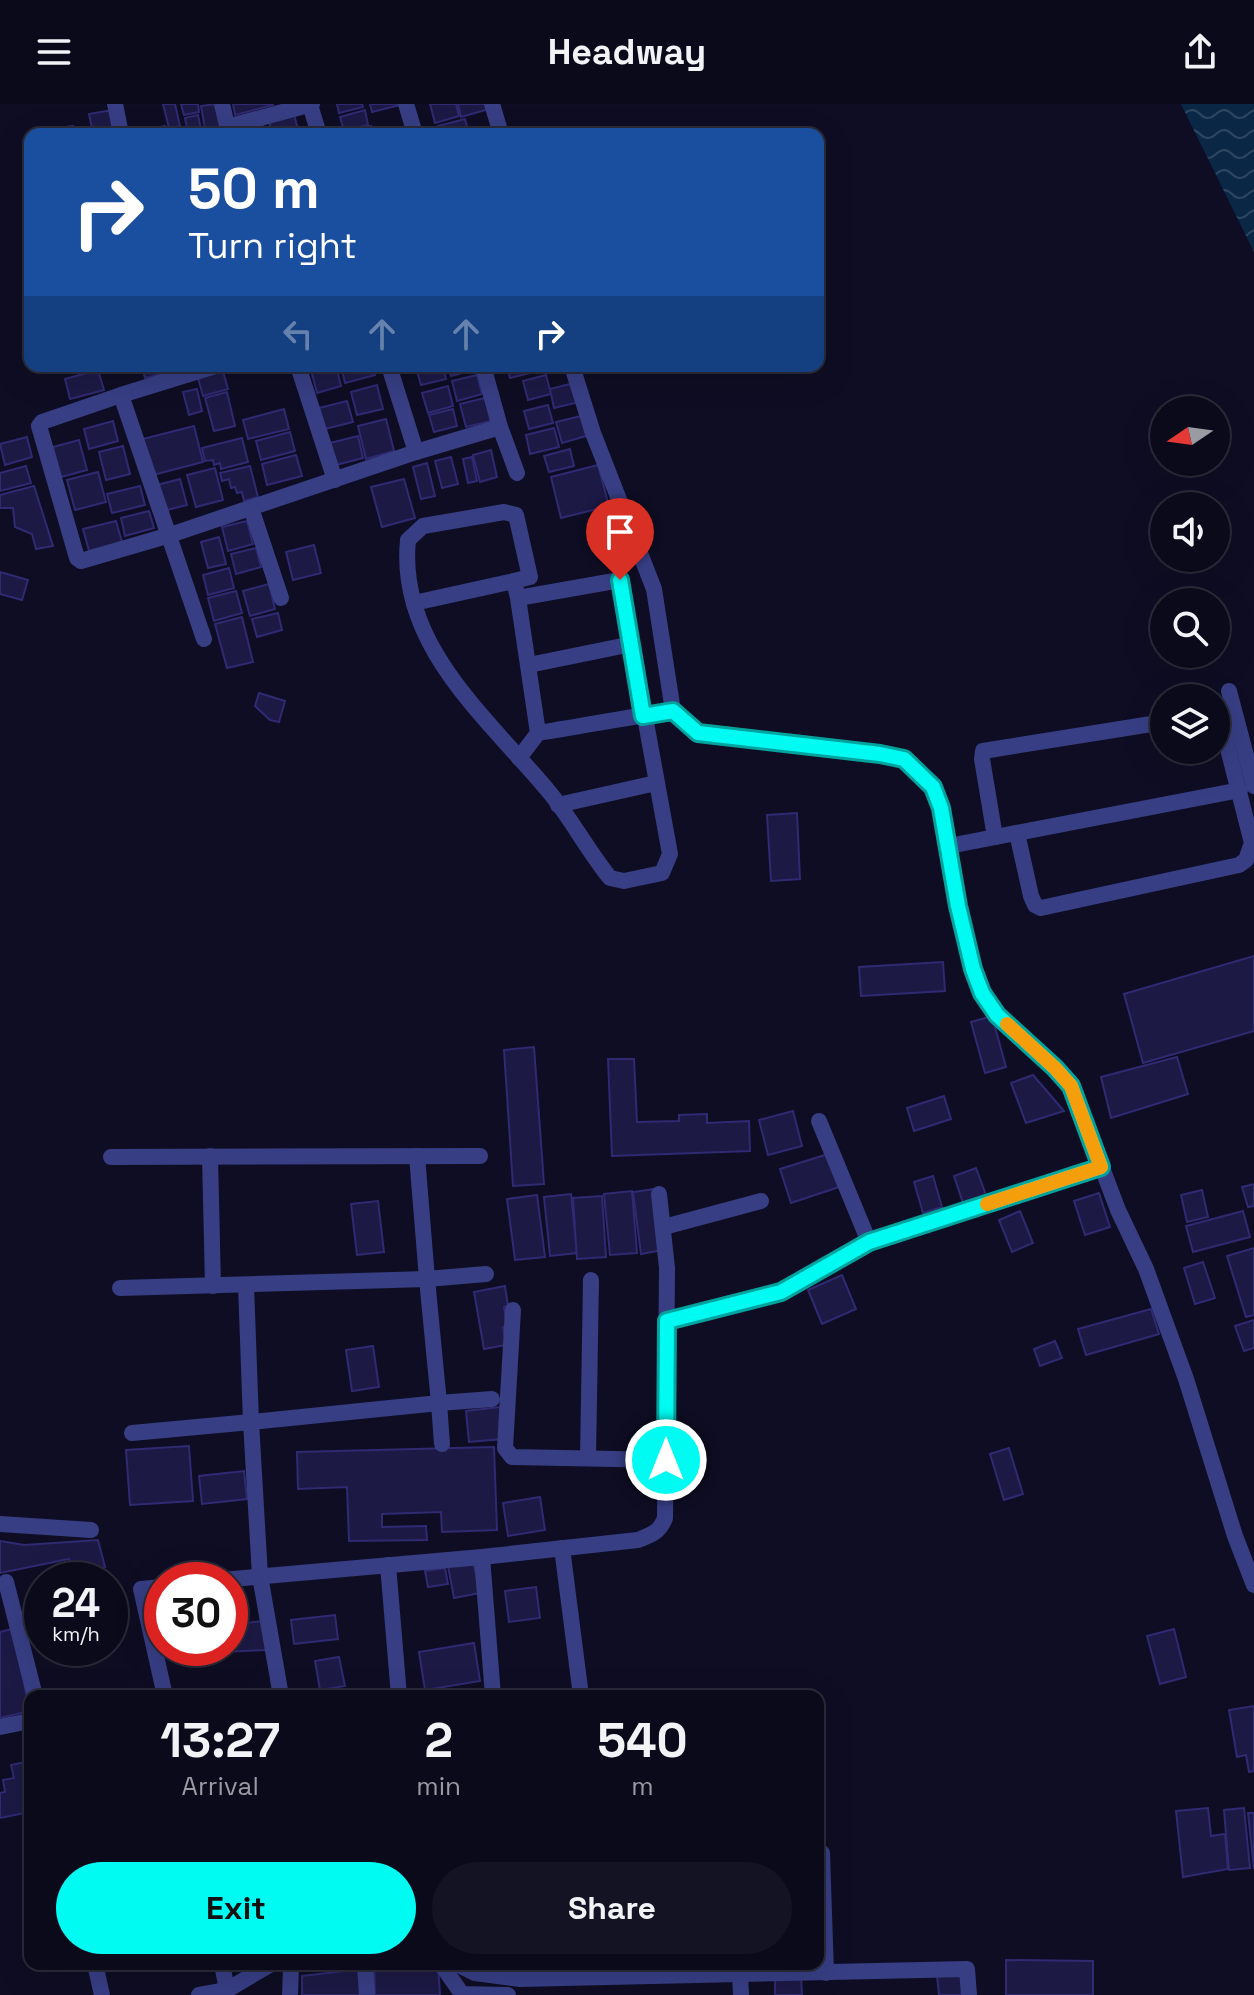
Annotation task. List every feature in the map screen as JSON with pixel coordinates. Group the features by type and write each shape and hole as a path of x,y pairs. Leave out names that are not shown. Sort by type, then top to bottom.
{"street":[{"path":"115,104 120,128"},
{"path":"222,104 227,128"},
{"path":"237,128 311,104 317,128"},
{"path":"406,104 413,128"},
{"path":"492,104 499,128"},
{"path":"196,372 39,424 77,558 87,561 500,427"},
{"path":"300,372 335,480"},
{"path":"391,372 416,452"},
{"path":"485,372 517,473"},
{"path":"574,372 593,433 651,581 673,711 698,733 904,759 933,787 949,846 958,906 982,993 997,1015 1071,1086 1118,1210 1146,1269 1254,1585"},
{"path":"121,395 204,639"},
{"path":"251,508 281,598"},
{"path":"516,590 530,577 516,515 504,512 423,526 408,540 414,603 433,649 446,670 558,805 610,878 624,881 662,873 670,854 620,580"},
{"path":"414,603 620,580 651,581"},
{"path":"516,590 538,733"},
{"path":"529,665 632,644"},
{"path":"1017,833 1031,896 1035,905 1048,907 1239,865 1246,860 1252,843 1247,788 1230,696"},
{"path":"519,758 538,733 673,711"},
{"path":"995,837 983,751 1150,724"},
{"path":"1230,747 1247,788"},
{"path":"558,805 656,783"},
{"path":"949,846 1247,788"},
{"path":"819,1121 869,1242"},
{"path":"210,1156 213,1286"},
{"path":"417,1156 442,1444"},
{"path":"111,1157 480,1156"},
{"path":"667,1321 781,1292 869,1242 1101,1167"},
{"path":"248,1577 482,1557 638,1540 652,1535 665,1518 667,1321 664,1227 659,1194"},
{"path":"664,1227 761,1201"},
{"path":"120,1288 427,1279 486,1274"},
{"path":"588,1458 591,1280"},
{"path":"246,1285 260,1576 280,1690"},
{"path":"513,1310 507,1453 512,1457 666,1460"},
{"path":"132,1433 492,1399"},
{"path":"0,1524 91,1530"},
{"path":"562,1548 580,1690"},
{"path":"482,1557 493,1690"},
{"path":"388,1565 398,1690"},
{"path":"6,1582 33,1690"},
{"path":"157,1666 162,1690"},
{"path":"0,1727 24,1722"},
{"path":"824,1913 826,1973"},
{"path":"761,1970 826,1973 967,1969 969,1995"},
{"path":"96,1970 102,1995"},
{"path":"223,1970 227,1990"},
{"path":"199,1995 227,1990 261,1970"},
{"path":"290,1995 292,1970"},
{"path":"365,1970 367,1995"},
{"path":"449,1970 449,1995"},
{"path":"450,1970 462,1994 508,1995"},
{"path":"462,1970 475,1973 628,1970"},
{"path":"739,1970 741,1995"}],"water":[{"path":"1181,104 1254,104 1254,252"}],"building":[{"path":"163,104 175,104 180,126 169,128"},
{"path":"181,104 198,104 199,112 184,115"},
{"path":"216,104 221,128 205,128 201,106"},
{"path":"233,104 273,104 273,105 235,115"},
{"path":"337,104 362,104 363,107 339,113"},
{"path":"370,104 400,104 400,105 372,112"},
{"path":"430,104 456,104 459,116 435,123"},
{"path":"458,104 488,104 489,109 461,117"},
{"path":"113,110 117,128 92,128 89,114"},
{"path":"365,110 368,125 343,128 340,117"},
{"path":"294,114 298,128 271,128 269,121"},
{"path":"198,115 201,128 187,128 185,118"},
{"path":"465,119 467,128 438,128"},
{"path":"99,372 104,390 70,399 65,379"},
{"path":"144,372 169,372 145,378"},
{"path":"223,372 228,389 203,396 198,378"},
{"path":"312,372 338,372 341,386 317,393"},
{"path":"342,372 374,372 375,375 345,383"},
{"path":"417,372 444,372 446,379 421,385"},
{"path":"508,372 534,372 510,378"},
{"path":"477,375 482,394 457,401 452,381"},
{"path":"546,375 551,394 528,400 523,381"},
{"path":"574,383 579,402 554,408 550,389"},
{"path":"377,385 383,409 357,415 351,392"},
{"path":"448,386 453,406 428,413 422,393"},
{"path":"197,389 202,411 189,415 183,392"},
{"path":"227,392 235,426 214,431 205,398"},
{"path":"485,398 491,421 466,427 460,404"},
{"path":"347,401 353,422 325,429 319,408"},
{"path":"548,405 553,423 529,429 524,411"},
{"path":"284,409 289,429 248,439 243,420"},
{"path":"453,409 457,426 434,432 429,415"},
{"path":"581,416 586,436 562,443 556,422"},
{"path":"386,419 394,451 366,459 358,426"},
{"path":"113,421 118,441 89,449 84,429"},
{"path":"194,426 203,462 153,475 143,439"},
{"path":"554,428 559,447 530,454 526,435"},
{"path":"290,432 295,451 261,460 256,441"},
{"path":"358,436 363,458 336,465 330,443"},
{"path":"27,437 32,457 5,465 0,444"},
{"path":"242,438 248,462 221,469 220,463 214,465 213,460 205,461 202,448"},
{"path":"79,440 87,470 61,477 53,447"},
{"path":"123,446 130,474 106,480 99,452"},
{"path":"570,449 574,466 549,472 544,456"},
{"path":"491,450 497,477 480,482 473,455"},
{"path":"296,455 302,476 267,485 262,464"},
{"path":"451,457 458,484 442,488 435,461"},
{"path":"472,457 477,481 468,483 463,459"},
{"path":"427,463 435,496 421,499 413,467"},
{"path":"598,465 609,506 561,518 551,477"},
{"path":"26,466 31,483 0,491 0,473"},
{"path":"250,466 258,497 244,501 242,492 237,493 235,487 231,488 229,479 222,481 220,473"},
{"path":"215,468 223,500 196,507 187,475"},
{"path":"98,472 106,502 75,510 67,480"},
{"path":"180,479 187,505 163,511 157,485"},
{"path":"404,479 415,518 382,527 371,487"},
{"path":"34,486 53,546 36,549 32,534 15,527 13,508 0,508 0,495"},
{"path":"140,486 145,505 112,513 107,494"},
{"path":"149,511 154,528 125,536 121,518"},
{"path":"116,521 122,542 89,551 83,529"},
{"path":"247,521 253,544 228,551 222,527"},
{"path":"219,537 226,564 208,568 201,542"},
{"path":"314,545 321,573 293,580 286,552"},
{"path":"256,548 261,567 236,574 231,554"},
{"path":"229,568 234,588 208,595 203,575"},
{"path":"0,572 28,580 22,600 0,594"},
{"path":"269,584 275,609 250,616 243,591"},
{"path":"236,591 242,613 214,621 208,598"},
{"path":"278,613 282,630 257,637 252,619"},
{"path":"242,617 253,662 227,668 215,624"},
{"path":"259,693 285,701 279,722 270,720 255,706"},
{"path":"797,813 800,879 771,881 767,815"},
{"path":"1254,956 1254,1031 1143,1063 1124,994"},
{"path":"943,962 945,991 861,996 859,967"},
{"path":"992,1016 1006,1067 985,1073 971,1022"},
{"path":"534,1047 544,1184 513,1186 504,1050"},
{"path":"1177,1057 1188,1094 1111,1118 1101,1077"},
{"path":"608,1059 634,1059 637,1122 679,1121 679,1115 707,1114 707,1123 749,1121 750,1151 612,1156"},
{"path":"1033,1075 1064,1111 1026,1123 1011,1083"},
{"path":"944,1096 951,1119 914,1131 907,1108"},
{"path":"793,1111 802,1146 768,1155 759,1120"},
{"path":"828,1154 839,1187 791,1203 780,1169"},
{"path":"976,1168 986,1195 982,1196 985,1202 965,1209 954,1176"},
{"path":"933,1176 942,1207 923,1213 914,1182"},
{"path":"1254,1184 1254,1206 1248,1207 1242,1187"},
{"path":"655,1189 663,1250 641,1254 633,1192"},
{"path":"1202,1190 1208,1217 1187,1222 1181,1195"},
{"path":"632,1191 637,1253 610,1255 604,1194"},
{"path":"1099,1193 1110,1227 1085,1235 1074,1201"},
{"path":"571,1194 577,1253 550,1256 544,1197"},
{"path":"537,1195 545,1257 515,1260 507,1199"},
{"path":"602,1196 606,1257 577,1259 573,1198"},
{"path":"378,1201 384,1252 357,1255 351,1204"},
{"path":"1020,1211 1033,1243 1012,1252 999,1220"},
{"path":"1243,1211 1250,1237 1193,1252 1186,1226"},
{"path":"1254,1248 1254,1315 1246,1317 1227,1256"},
{"path":"1203,1262 1215,1298 1195,1304 1184,1268"},
{"path":"842,1275 856,1309 822,1324 808,1290"},
{"path":"505,1286 507,1327 503,1327 506,1345 484,1349 474,1292"},
{"path":"1151,1309 1159,1334 1086,1355 1078,1329"},
{"path":"1254,1320 1254,1348 1244,1351 1235,1326"},
{"path":"1055,1341 1062,1358 1040,1366 1034,1349"},
{"path":"373,1346 379,1387 352,1391 346,1350"},
{"path":"500,1407 503,1439 469,1442 466,1411"},
{"path":"189,1446 193,1501 130,1505 126,1450"},
{"path":"494,1447 497,1530 442,1532 441,1512 382,1514 382,1527 426,1526 427,1540 349,1541 347,1487 298,1489 297,1452"},
{"path":"1009,1448 1023,1494 1004,1500 990,1454"},
{"path":"244,1471 247,1499 202,1504 199,1476"},
{"path":"540,1497 545,1530 508,1536 503,1503"},
{"path":"98,1540 104,1562 70,1562 69,1559 24,1562 24,1568 0,1573 0,1541 24,1545"},
{"path":"473,1561 480,1593 454,1598 448,1566"},
{"path":"445,1568 448,1584 428,1587 425,1571"},
{"path":"536,1587 540,1618 509,1622 505,1591"},
{"path":"335,1615 338,1639 294,1644 291,1620"},
{"path":"263,1621 267,1650 248,1651 248,1623"},
{"path":"12,1629 25,1690 24,1712 0,1718 0,1632"},
{"path":"1174,1629 1186,1677 1160,1684 1147,1636"},
{"path":"474,1643 480,1681 425,1690 419,1652"},
{"path":"339,1657 345,1686 320,1690 315,1661"},
{"path":"1254,1706 1254,1771 1249,1772 1246,1755 1237,1757 1229,1710"},
{"path":"24,1762 24,1813 0,1818 0,1793 5,1792 3,1780 14,1778 11,1765"},
{"path":"1208,1808 1211,1836 1225,1834 1228,1869 1183,1877 1176,1811"},
{"path":"1244,1808 1250,1868 1229,1870 1224,1810"},
{"path":"1248,1813 1254,1813 1254,1869"},
{"path":"1006,1960 1093,1961 1093,1995 1006,1995"},
{"path":"362,1970 364,1995 302,1995 302,1976"},
{"path":"374,1970 438,1970 440,1995 375,1995"},
{"path":"961,1973 963,1995 939,1995 937,1975"},
{"path":"801,1976 802,1995 775,1995 775,1977"}],"slow traffic":[{"path":"987,1204 1101,1167 1071,1086 1007,1024"}],"route":[{"path":"620,580 643,716 673,711 698,733 904,759 933,787 949,846 958,906 982,993 997,1015 1071,1086 1101,1167 869,1242 781,1292 667,1321 666,1460"}]}
